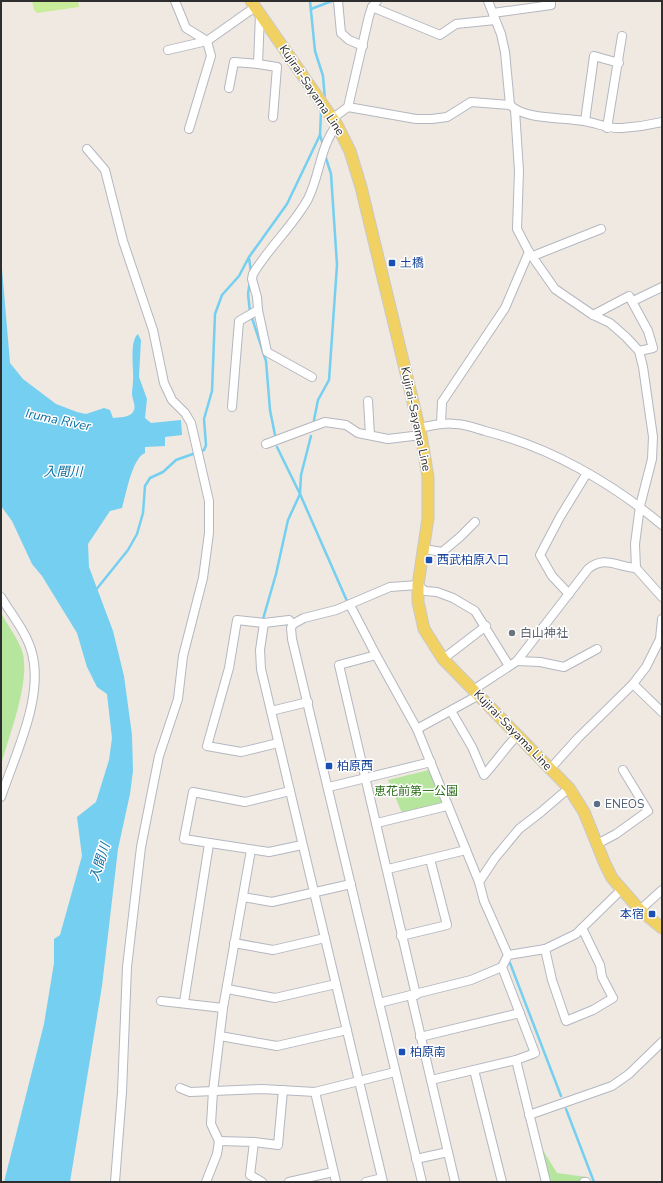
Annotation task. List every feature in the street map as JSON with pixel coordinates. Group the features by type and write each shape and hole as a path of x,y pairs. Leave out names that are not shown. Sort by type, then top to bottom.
{"main road":[{"name":"Kujirai-Sayama Line","path":"255,7 335,122 350,151 361,187 420,432 428,477 428,518 418,585 420,616 424,629 443,659 569,788 584,812 605,864 621,890 640,910 662,928"}],"street":[{"path":"175,1 186,28 207,41 211,56 190,129"},
{"path":"338,1 341,33 349,40 363,46"},
{"path":"488,1 505,52 513,108 519,171 517,229 531,254 555,289 593,315 610,323 639,351 647,384 653,437 652,459 640,506 635,544 636,568 662,597"},
{"path":"312,377 267,352 258,310 258,296 252,279 253,274 287,230 308,198 335,122 348,107 375,4 440,35 456,24 551,5 551,1"},
{"path":"168,50 207,41 255,7"},
{"path":"255,7 258,64"},
{"path":"608,128 622,36"},
{"path":"585,121 594,56 619,63"},
{"path":"229,88 234,62 277,67 273,116"},
{"path":"348,107 416,119 427,119 447,117 471,102 513,108 545,117 585,121 608,128 622,128 662,122"},
{"path":"87,149 105,170 123,241 153,330 164,383 172,400 185,413 191,423 210,508 203,578 183,656 178,699 159,756 141,847 127,967 122,1092 114,1182"},
{"path":"440,424 442,402 505,308 531,254 602,230"},
{"path":"633,301 662,287"},
{"path":"593,315 629,296 648,331 653,348 639,351"},
{"path":"232,408 239,321 258,310"},
{"path":"368,401 370,435"},
{"path":"266,444 325,422 346,426 358,433 388,439 420,432 440,424 458,424 518,440 588,473 640,506 662,525"},
{"path":"569,594 552,576 540,555 560,517 588,473"},
{"path":"424,549 442,552 475,522"},
{"path":"417,729 451,711 517,661 588,569 596,563 605,561 625,568 636,568"},
{"path":"422,1182 329,787 292,639 292,628 294,624 304,618 350,605 390,588 418,585 425,591 437,592 469,606 476,611 509,666"},
{"path":"1,597 32,652 36,680 33,702 1,797"},
{"path":"350,605 417,729 479,882 484,901 508,955"},
{"path":"550,769 578,738 633,684 646,667 661,640 662,619"},
{"path":"278,743 241,752 207,746 228,668 237,620 264,623 289,620 294,624"},
{"path":"264,623 259,660 382,1180 366,1182"},
{"path":"443,659 486,626"},
{"path":"517,661 540,662 564,667 597,649"},
{"path":"376,655 339,665 388,869 414,995 420,1037 455,1182"},
{"path":"633,684 662,712"},
{"path":"271,711 308,702"},
{"path":"451,711 472,747 484,775 517,736"},
{"path":"329,787 431,762"},
{"path":"597,844 616,834 648,811 623,770"},
{"path":"479,882 495,858 519,829 542,812 569,788"},
{"path":"290,791 245,802 192,792 184,839 269,852 302,845"},
{"path":"377,823 447,806"},
{"path":"184,1002 210,844"},
{"path":"206,1182 217,1154 219,1141 211,1124 213,1091 223,1008 251,850"},
{"path":"388,869 466,850"},
{"path":"402,936 447,925 430,859"},
{"path":"243,897 272,902 351,884"},
{"path":"508,955 545,949 576,934 621,890"},
{"path":"640,910 662,890"},
{"path":"545,949 552,980 566,1021 593,1010 613,998 602,977 600,965 582,928"},
{"path":"234,943 273,950 325,938"},
{"path":"379,1003 471,980 502,967 508,955"},
{"path":"431,1080 516,1060 535,1053 502,967"},
{"path":"227,989 275,998 336,984"},
{"path":"161,1000 223,1008"},
{"path":"420,1037 520,1013"},
{"path":"220,1036 277,1046 347,1030"},
{"path":"529,1115 612,1086 630,1074 662,1042"},
{"path":"516,1060 546,1182"},
{"path":"474,1070 502,1182"},
{"path":"180,1088 190,1092 283,1090 314,1092 395,1072"},
{"path":"219,1141 254,1142 278,1145 283,1090"},
{"path":"314,1092 336,1182"},
{"path":"254,1142 248,1178 262,1182"},
{"path":"416,1159 448,1152"},
{"path":"289,1182 333,1172"}],"green space":[{"path":"32,1 78,1 79,7 37,13 34,10"},
{"path":"1,613 21,648 24,660 24,674 14,722 1,765"},
{"name":"恵花前第一公園","path":"429,770 443,803 402,813 388,780"},
{"path":"541,1147 557,1173 587,1177 579,1182 549,1182"}],"water":[{"name":"入間川","path":"1,257 10,363 23,379 56,404 77,412 86,414 104,408 110,410 113,418 124,417 131,414 135,408 132,394 132,356 135,338 138,334 141,340 139,377 147,399 145,418 151,423 181,420 182,435 165,437 165,446 145,447 145,453 140,456 133,469 122,508 110,511 88,544 89,567 113,631 124,676 132,735 133,771 130,794 118,849 102,986 70,1182 4,1182 44,1024 54,963 54,939 60,935 82,856 77,817 96,802 109,760 112,738 107,694 97,687 87,667 77,633 42,576 32,564 12,521 1,506"}],"waterway":[{"path":"310,1 315,51 323,76 325,100"},
{"path":"311,9 332,1"},
{"path":"321,112 320,135 323,145"},
{"path":"95,591 128,550 137,534 143,513 145,486 150,478 163,472 176,460 204,450 206,445 204,419 212,391 215,314 222,295 239,276 249,257 287,204 320,135"},
{"path":"314,420 318,400 329,380 337,265 331,174 325,155"},
{"path":"249,258 251,272"},
{"path":"250,281 248,294 250,312"},
{"path":"251,315 266,361 270,410 275,435"},
{"path":"263,619 276,574 288,520 300,494 301,475 311,436"},
{"path":"277,447 300,494 347,601"},
{"path":"510,963 561,1096"},
{"path":"566,1109 594,1182"}],"place":[{"name":"土橋","path":"392,263"},
{"name":"西武柏原入口","path":"429,560"},
{"name":"白山神社","path":"512,633"},
{"name":"柏原西","path":"329,766"},
{"name":"ENEOS","path":"597,804"},
{"name":"本宿","path":"652,914"},
{"name":"柏原南","path":"402,1052"}],"water label":[{"name":"Iruma River","path":"58,420"}]}
